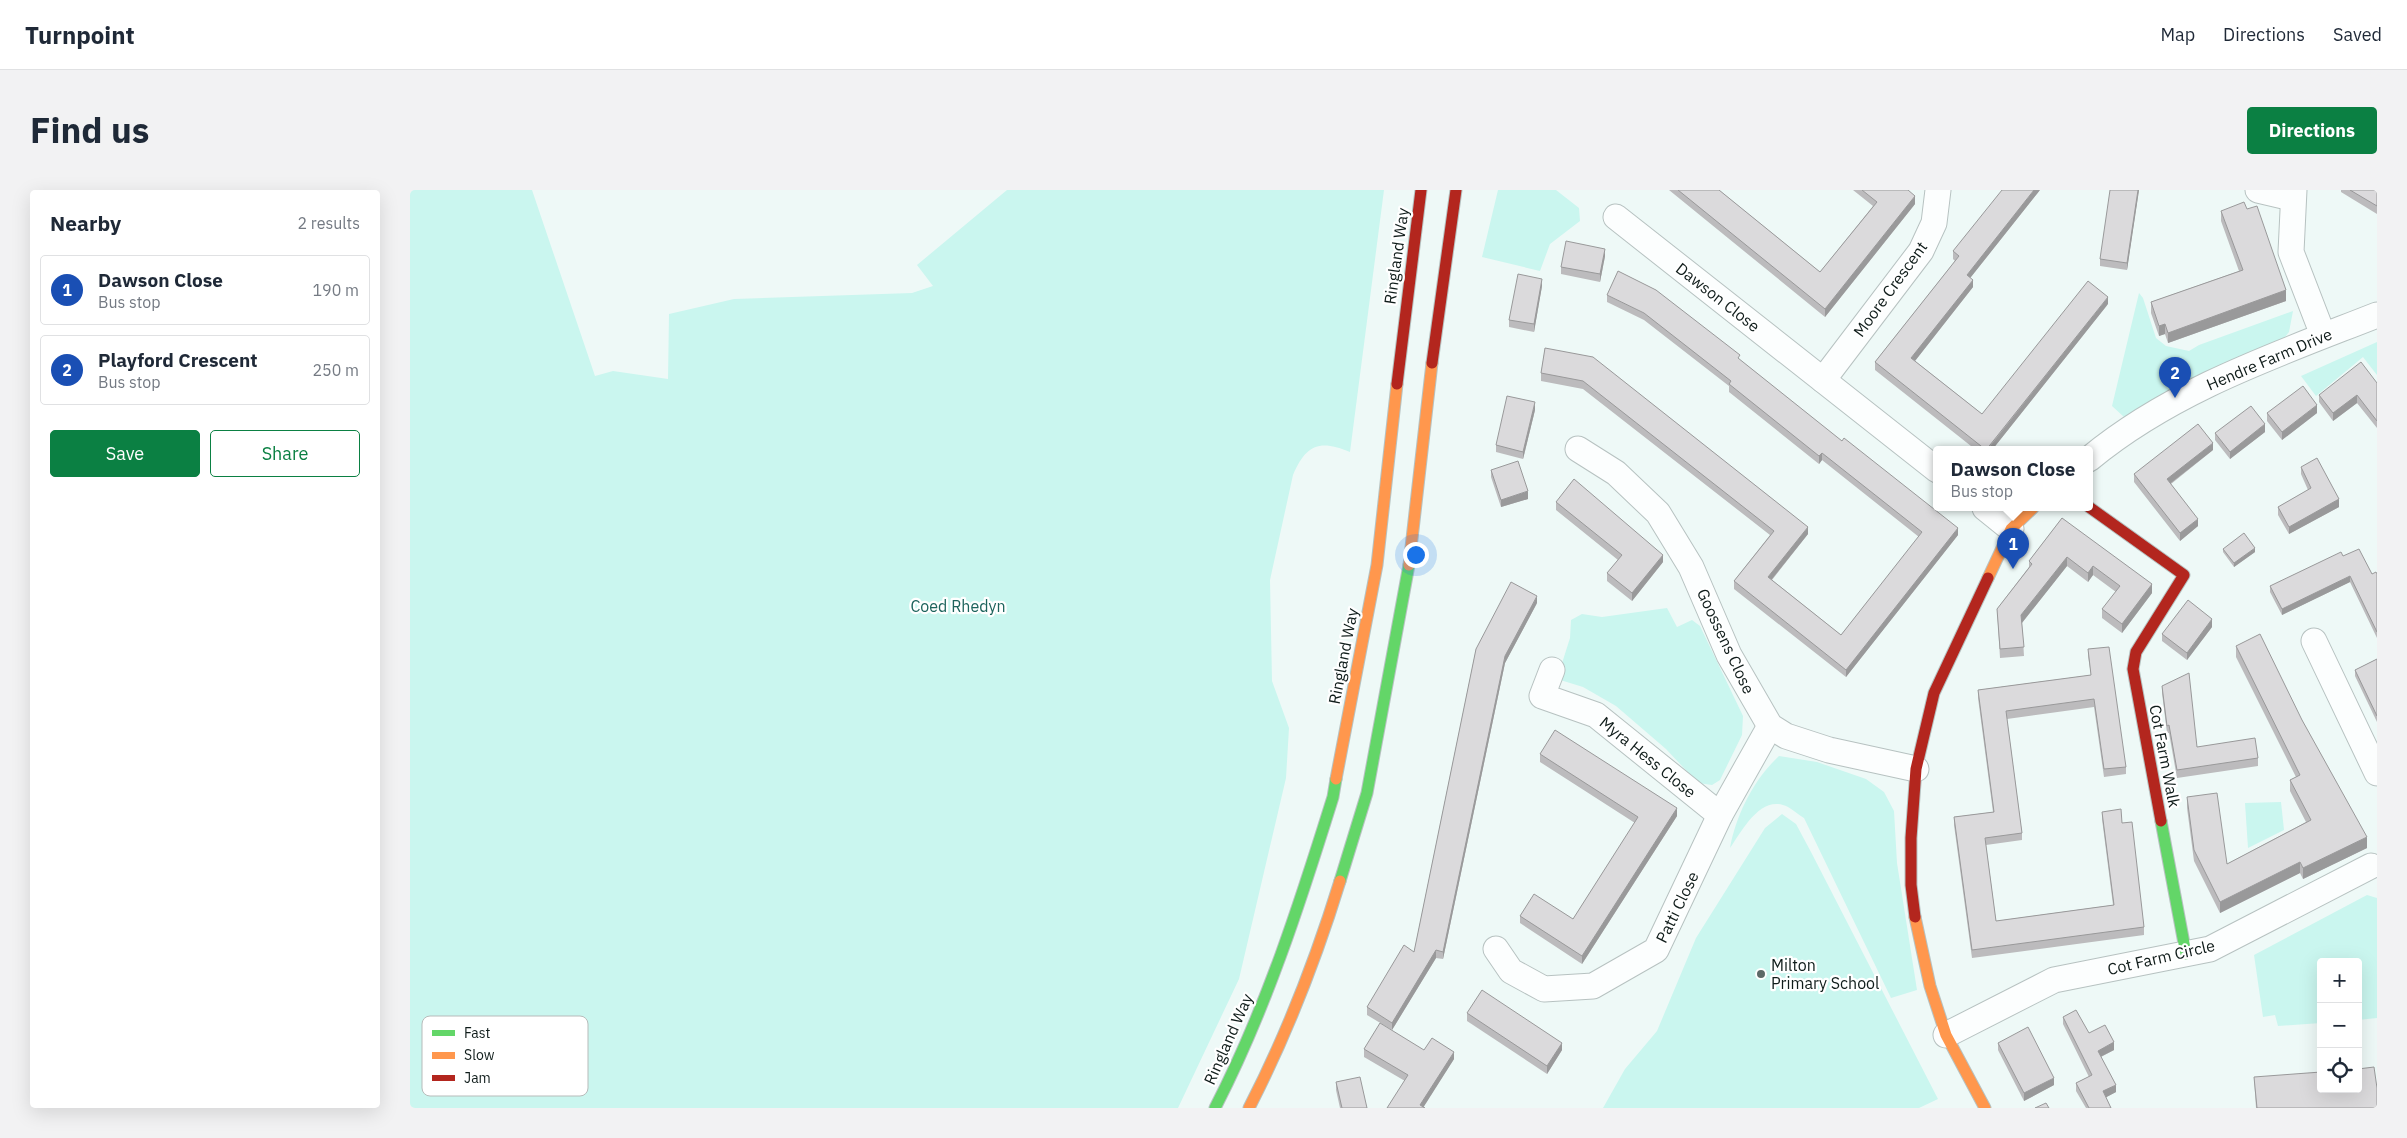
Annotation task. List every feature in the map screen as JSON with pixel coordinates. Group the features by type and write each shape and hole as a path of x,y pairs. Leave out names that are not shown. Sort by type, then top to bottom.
{"main road":[{"name":"Ringland Way","path":"1215,1108 1239,1061 1297,912 1332,797 1376,565 1403,327 1422,190"},
{"path":"1249,1108 1268,1071 1321,941 1366,793 1408,571 1434,346 1456,190"},
{"name":"Cot Farm Walk","path":"2093,510 2184,575 2139,646 2133,669 2186,954"},
{"path":"1984,1108 1946,1035 1930,986 1919,943 1911,885 1911,838 1916,769 1934,692 2011,529 2031,511"}],"street":[{"name":"Moore Crescent","path":"1823,380 1921,251 1934,223 1938,190"},
{"path":"2258,190 2293,194 2291,252 2323,335"},
{"name":"Dawson Close","path":"1616,217 1933,467"},
{"name":"Hendre Farm Drive","path":"2093,456 2119,434 2210,383 2323,335 2377,315"},
{"name":"Goossens Close","path":"1578,449 1616,473 1658,513 1691,567 1729,655 1770,726"},
{"path":"1989,511 2011,529"},
{"path":"2314,641 2377,773"},
{"name":"Myra Hess Close","path":"1552,670 1542,696 1596,715 1720,815"},
{"path":"1770,726 1786,736 1829,750 1916,769"},
{"name":"Patti Close","path":"1496,949 1511,971 1544,989 1593,986 1656,950 1720,815 1770,726"},
{"name":"Cot Farm Circle","path":"1946,1035 2054,980 2210,949 2372,866"}],"green space":[{"name":"Coed Rhedyn","path":"410,190 532,190 595,376 613,371 668,379 669,314 734,299 912,293 933,286 917,265 1007,190 1384,190 1350,452 1330,446 1315,447 1303,457 1298,465 1293,475 1270,580 1272,681 1289,728 1286,778 1239,979 1178,1108 410,1108"},
{"path":"1498,190 1556,190 1579,208 1580,221 1550,244 1540,271 1482,257"},
{"path":"2139,293 2143,298 2156,338 2166,346 2189,351 2199,345 2293,311 2289,332 2278,346 2124,417 2112,406"},
{"path":"2377,342 2377,375 2363,357 2316,396 2301,376"},
{"path":"1667,608 1677,627 1692,620 1700,626 1743,716 1742,735 1720,780 1712,785 1698,783 1666,749 1616,706 1583,687 1557,679 1570,638 1571,620 1582,614 1602,617"},
{"path":"1779,756 1817,762 1866,779 1884,792 1894,811 1897,863 1917,990 1891,998 1804,818 1788,807 1778,804 1769,805 1753,816 1730,848 1747,798 1762,775"},
{"path":"2281,802 2284,830 2248,848 2245,803"},
{"name":"Milton Primary School","path":"1782,814 1796,824 1938,1099 1919,1108 1603,1108 1625,1069 1657,1031 1696,938 1765,828"},
{"path":"2367,895 2377,898 2377,1018 2362,1020 2362,958 2317,958 2317,1023 2278,1026 2275,1015 2263,1017 2254,955"}],"building":[{"path":"1678,190 1719,190 1820,272 1877,202 1862,190 1908,190 1915,196 1825,309"},
{"path":"2002,190 2034,190 1967,275 1973,280 1911,358 1982,414 2088,281 2108,297 1989,446 1981,446 1875,362 1959,256 1953,251"},
{"path":"2110,190 2138,190 2127,263 2100,259"},
{"path":"2350,190 2377,190 2377,206"},
{"path":"2244,202 2247,209 2257,206 2286,290 2168,333 2165,324 2159,326 2151,302 2243,270 2221,211"},
{"path":"1566,241 1605,249 1600,274 1561,267"},
{"path":"1618,271 1656,290 1740,355 1738,358 1842,441 1844,438 1933,508 1933,511 1936,511 1958,528 1846,670 1734,581 1774,531 1583,381 1541,373 1545,348 1593,357 1808,527 1768,577 1841,635 1922,532 1822,453 1819,456 1729,384 1731,381 1644,313 1607,295"},
{"path":"1518,274 1542,279 1534,324 1509,320"},
{"path":"2361,362 2377,383 2377,421 2357,395 2333,413 2319,395"},
{"path":"2303,386 2317,405 2282,432 2267,413"},
{"path":"1507,396 1535,402 1523,452 1496,445"},
{"path":"2251,406 2265,424 2230,452 2215,433"},
{"path":"2198,424 2213,443 2167,479 2198,519 2180,533 2134,474"},
{"path":"2317,458 2339,499 2289,527 2278,507 2311,488 2301,467"},
{"path":"1518,461 1528,491 1501,500 1491,470"},
{"path":"1574,479 1663,555 1632,593 1607,573 1622,555 1556,502"},
{"path":"2062,518 2152,584 2122,624 2102,609 2120,586 2093,566 2088,573 2067,557 2021,615 2024,647 2000,649 1997,609 2032,564 2029,561"},
{"path":"2244,533 2255,548 2234,563 2223,549"},
{"path":"2359,549 2372,574 2376,572 2377,574 2377,632 2350,576 2282,609 2270,586 2341,552 2343,556"},
{"path":"1511,582 1537,596 1505,656 1443,952 1436,950 1392,1023 1367,1007 1404,945 1414,952 1476,649"},
{"path":"2188,600 2212,619 2187,653 2162,634"},
{"path":"2260,634 2302,720 2367,837 2303,868 2300,862 2220,902 2194,850 2187,797 2217,793 2227,864 2311,820 2290,780 2300,775 2236,646"},
{"path":"2109,647 2126,767 2104,769 2094,699 2006,711 2022,833 1985,838 1996,921 2114,905 2102,812 2121,809 2122,823 2132,822 2144,927 1972,950 1954,817 1994,812 1978,690 2091,675 2088,649"},
{"path":"2377,659 2377,716 2355,670"},
{"path":"2189,673 2197,747 2255,738 2258,758 2177,770 2169,725 2167,726 2162,686"},
{"path":"1555,730 1677,808 1582,956 1520,916 1534,894 1573,919 1638,817 1540,754"},
{"path":"1482,990 1562,1043 1547,1066 1467,1013"},
{"path":"2076,1010 2089,1033 2105,1025 2114,1042 2098,1051 2116,1085 2103,1091 2111,1108 2089,1108 2076,1083 2092,1075 2063,1017"},
{"path":"1380,1023 1424,1050 1432,1038 1454,1052 1420,1105 1425,1108 1387,1108 1408,1075 1364,1049"},
{"path":"2028,1027 2054,1078 2024,1093 1998,1043"},
{"path":"2374,1067 2377,1108 2257,1108 2254,1077 2317,1072 2317,1093 2362,1093 2362,1068"},
{"path":"1360,1077 1367,1108 1342,1108 1336,1082"},
{"path":"2046,1103 2049,1108 2035,1108"}],"traffic: fast":[{"path":"1340,881 1367,793 1409,565"},
{"path":"1215,1108 1250,1033 1281,955 1321,837 1333,797 1336,779"},
{"path":"2161,821 2186,954"}],"traffic: slow":[{"path":"1409,565 1432,363"},
{"path":"1336,779 1377,565 1397,384"},
{"path":"1988,578 2011,529 2030,511"},
{"path":"1249,1108 1263,1081 1299,997 1340,881"},
{"path":"1915,917 1930,986 1946,1035 1985,1108"}],"traffic: jam":[{"path":"1397,384 1421,190"},
{"path":"1432,363 1456,190"},
{"path":"2093,510 2184,575 2136,652 2133,669 2161,821"},
{"path":"1915,917 1911,885 1911,838 1916,769 1934,693 1988,578"}],"place":[{"name":"Playford Crescent","path":"2175,398"},
{"name":"Dawson Close","path":"2013,569"},
{"name":"Milton Primary School","path":"1761,974"}]}
